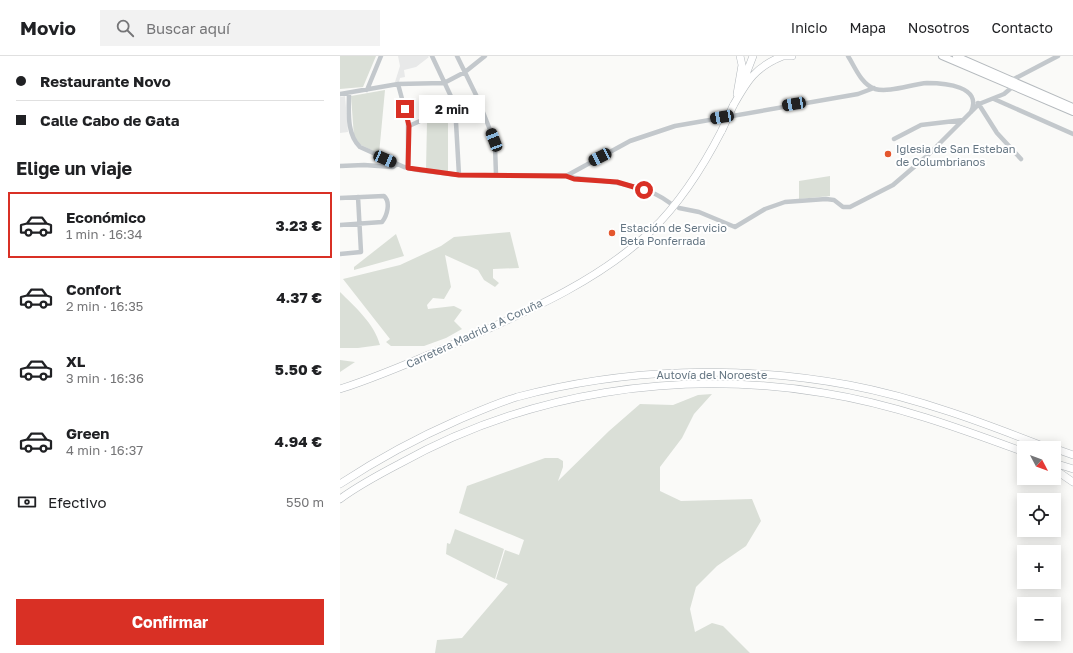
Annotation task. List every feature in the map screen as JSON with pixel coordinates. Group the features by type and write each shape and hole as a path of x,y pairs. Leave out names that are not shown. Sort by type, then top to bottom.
{"highway":[{"path":"733,106 742,65 740,56"},
{"name":"Carretera Madrid a A Coruña","path":"340,389 387,372 510,319 592,276 630,249 673,207 706,161 733,106 753,56"},
{"path":"733,106 754,72 763,65 782,56 792,56"},
{"name":"Autovía del Noroeste","path":"340,484 370,464 424,435 516,398 614,378 680,372 759,373 796,376 851,386 918,402 1030,441"},
{"name":"Autovía del Noroeste","path":"340,499 355,488 429,447 504,416 557,401 605,392 676,384 761,385 825,393 941,421 1017,449"},
{"path":"911,413 1017,453"},
{"path":"1001,430 1073,456"},
{"path":"1061,452 1073,456"},
{"path":"1061,465 1073,469"},
{"path":"1061,474 1073,482"}],"main road":[{"path":"942,56 1073,108"},
{"path":"956,56 1073,112"}],"street":[{"path":"367,90 381,56"},
{"path":"432,56 455,105 459,175"},
{"path":"457,56 477,97 495,146 496,175"},
{"path":"340,94 398,84 444,83 465,72 485,56"},
{"path":"848,56 861,77 874,88 884,90 926,83 945,84 965,89 973,101 979,104 997,133 1021,159"},
{"path":"679,208 699,212 735,227 765,209 785,202 819,198 834,200 843,207 850,207 893,185 928,155 979,104 1004,94 1014,79 1058,56"},
{"path":"398,84 409,126 408,168"},
{"path":"566,176 630,141 674,126 858,94 874,88"},
{"path":"349,93 351,131 354,140 360,147 408,168 459,175 566,176 574,179 617,182 636,187 670,203"},
{"path":"994,99 1073,134"},
{"path":"969,115 973,107 973,101"},
{"path":"409,126 455,105"},
{"path":"894,139 921,125 963,120"},
{"path":"340,166 364,165 393,167 397,164"},
{"path":"340,198 384,196 388,205 387,214 382,222 340,225"},
{"path":"340,254 361,252 358,197"}],"shaded area":[{"path":"340,56 376,56 363,87 340,89"},
{"path":"398,56 429,57 416,67 404,70 405,77 400,78 399,82 395,82 400,66"},
{"path":"385,90 379,154 361,145 354,137 351,96"},
{"path":"345,96 348,132 340,133 340,97"},
{"path":"448,110 448,171 426,170 427,122"},
{"path":"830,176 830,196 799,199 799,181"},
{"path":"510,232 519,268 493,269 493,278 499,283 495,287 484,280 478,270 445,255 451,287 444,299 433,298 427,305 428,309 454,306 462,310 454,321 462,329 446,338 424,346 391,346 386,342 390,339 343,279 400,265 441,246 454,237"},
{"path":"396,234 404,256 354,270 354,267"},
{"path":"340,292 369,323 380,345 358,348 340,348"},
{"path":"340,360 355,362 340,372"},
{"path":"712,394 694,414 682,438 660,467 660,491 681,501 752,499 761,521 746,546 717,566 696,587 690,609 695,632 712,623 723,626 750,653 435,653 437,640 462,638 508,584 496,579 505,550 519,555 524,540 459,513 467,486 545,458 558,458 563,461 563,467 558,481 609,431 640,404 673,405 698,395"},
{"path":"455,529 504,549 495,579 446,554 447,543 450,544"}],"place":[{"name":"Iglesia de San Esteban de Columbrianos","path":"888,154"},
{"name":"Estación de Servicio Beta Ponferrada","path":"612,233"}],"route":[{"path":"405,109 409,126 408,168 478,176 566,176 574,179 617,182 644,190"}]}
